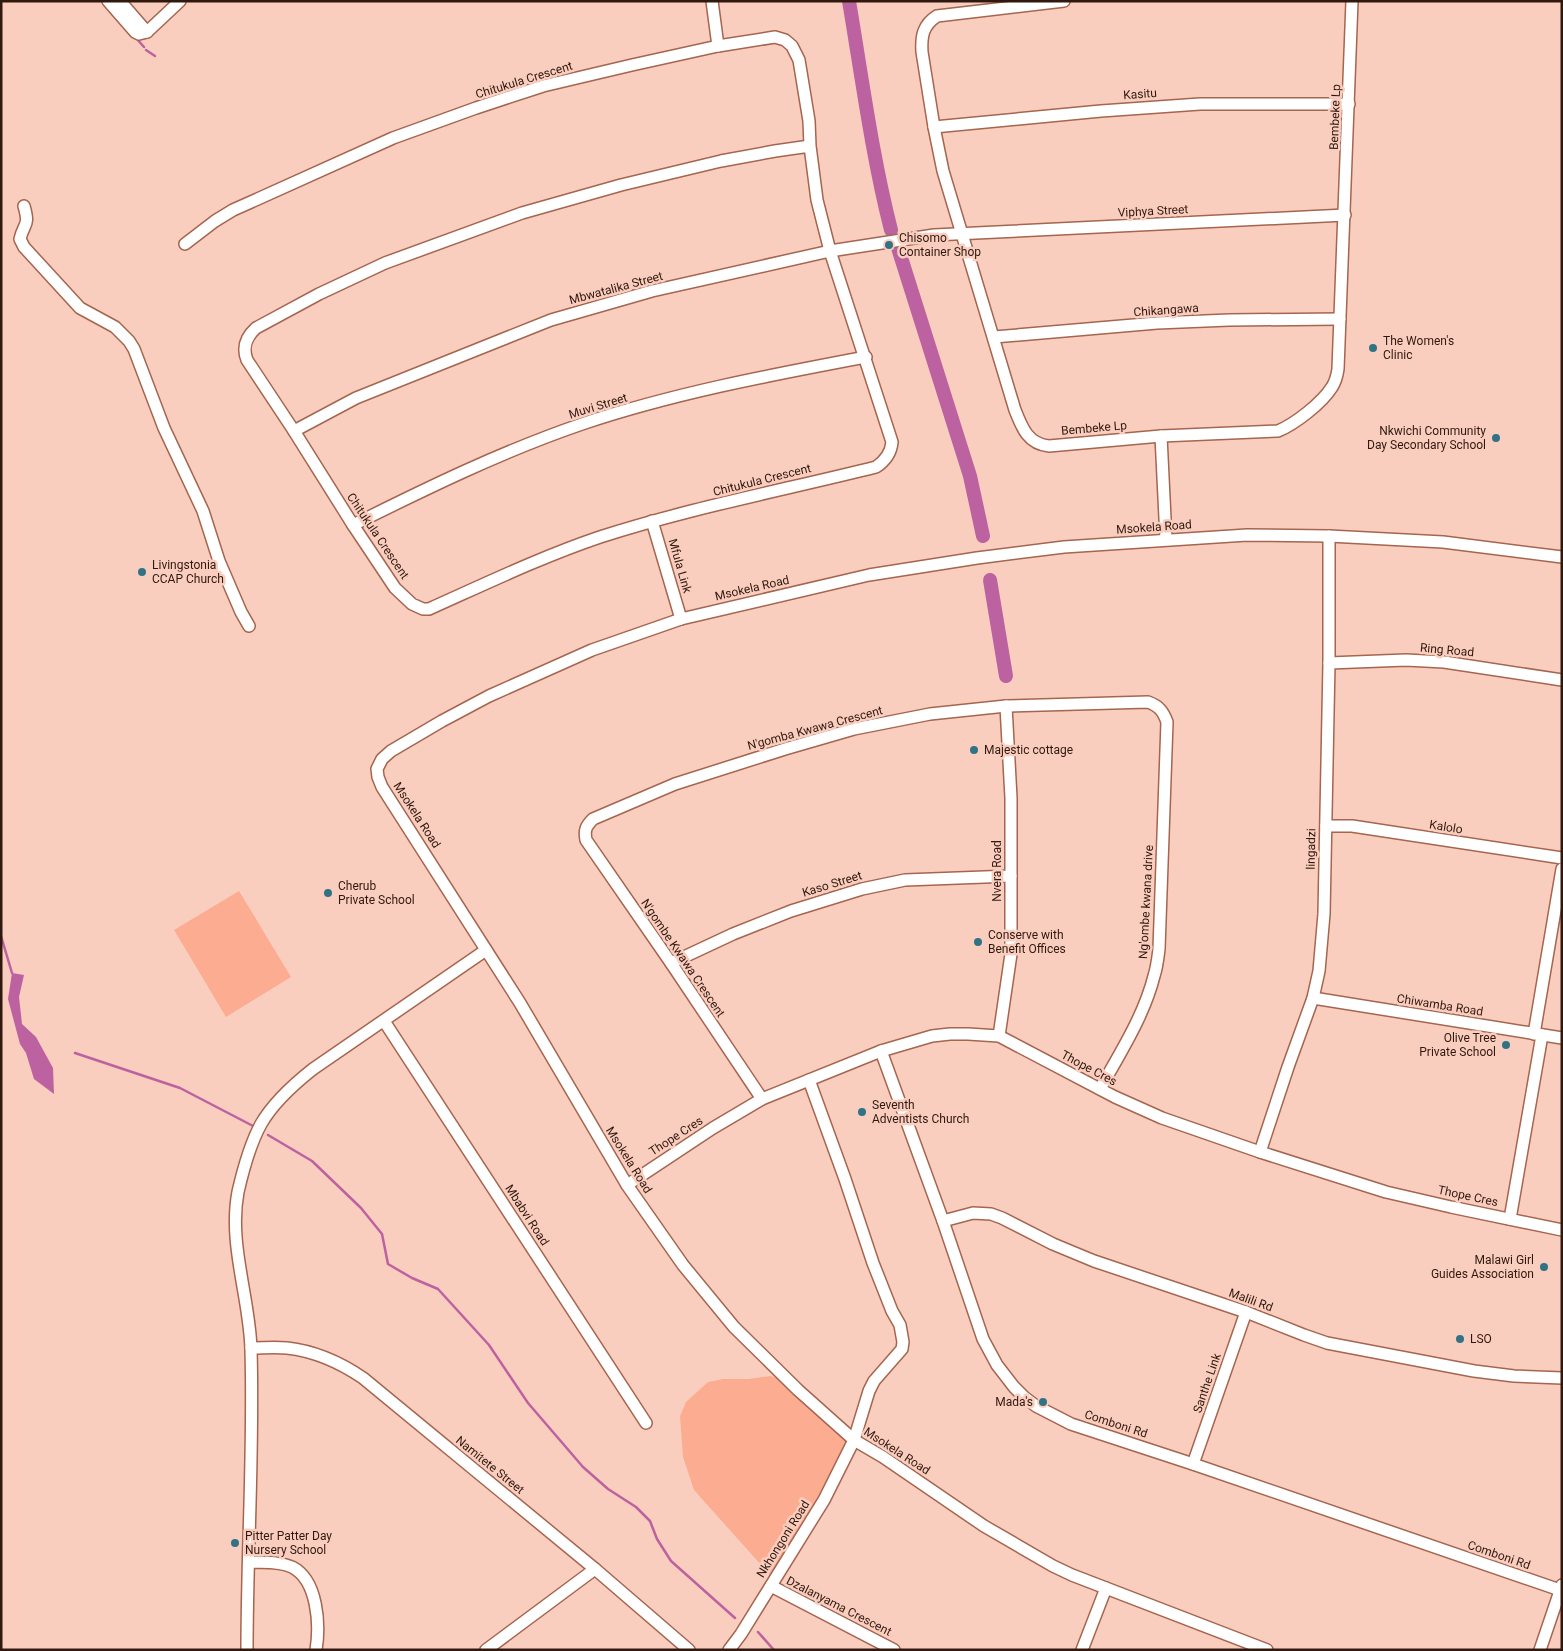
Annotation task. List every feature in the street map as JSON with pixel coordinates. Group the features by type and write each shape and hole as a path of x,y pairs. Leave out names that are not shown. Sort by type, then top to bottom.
{"street":[{"path":"108,1 135,32 139,34 147,32 180,1"},
{"path":"120,1 147,32"},
{"path":"712,1 718,46"},
{"name":"Bembeke Lp","path":"1064,1 937,16 931,20 923,32 922,52 943,171 1022,428 1029,438 1038,444 1049,446 1160,436 1278,431 1291,426 1331,389 1336,380 1338,369 1352,1"},
{"name":"Chitukula Crescent","path":"184,244 233,210 393,138 543,86 718,46 775,37 784,40 792,46 799,60 809,121 810,146 817,200 830,251 866,357 892,442 890,453 881,464 869,469 652,521 599,538 546,557 429,609 423,609 412,604 395,588 353,525 245,356 244,346 248,337 256,328 319,294 385,263 522,213 621,184 721,161 810,146"},
{"name":"Kasitu","path":"934,127 1200,104 1349,104"},
{"path":"24,206 27,223 20,239 24,247 80,308 114,328 129,341 134,349 164,428 202,511 219,561 249,626"},
{"name":"Viphya Street","path":"963,234 1345,215"},
{"name":"Mbwatalika Street","path":"294,430 356,398 551,320 652,291 830,251 934,235 963,234"},
{"name":"Chikangawa","path":"994,337 1156,323 1340,319"},
{"name":"Muvi Street","path":"353,525 417,493 484,463 582,424 733,383 866,357"},
{"path":"1160,436 1166,539"},
{"name":"Mfula Link","path":"652,521 681,619"},
{"name":"Msokela Road","path":"1267,1650 1053,1566 1014,1544 883,1457 854,1440 798,1390 734,1327 683,1265 627,1185 520,1003 382,787 377,769 382,760 391,751 442,721 489,696 592,650 681,619 869,575 1064,547 1247,535 1329,536 1443,542 1562,557"},
{"name":"lingadzi","path":"1260,1152 1288,1067 1314,998 1320,971 1326,826 1329,536"},
{"name":"Ring Road","path":"1328,663 1406,660 1444,662 1562,680"},
{"name":"N'gomba Kwawa Crescent","path":"584,832 587,824 593,819 675,784 785,749 854,730 914,717 1006,706 1131,701 1148,702 1159,707"},
{"name":"Nvera Road","path":"999,1036 1011,954 1010,778 1006,706"},
{"name":"Ng'ombe kwana drive","path":"1100,1089 1148,996 1159,948 1167,722 1164,713 1159,707"},
{"name":"Kalolo","path":"1326,826 1352,826 1562,858"},
{"name":"N'gombe Kwawa Crescent","path":"584,832 586,840 762,1099"},
{"path":"1510,1219 1562,869"},
{"name":"Kaso Street","path":"671,963 733,934 791,911 862,889 905,880 1011,876"},
{"path":"247,1650 251,1348 236,1227 238,1194 255,1138 262,1123 271,1111 300,1079 486,950"},
{"name":"Chiwamba Road","path":"1314,998 1562,1038"},
{"name":"Mbabvi Road","path":"384,1022 646,1424"},
{"name":"Thope Cres","path":"627,1185 713,1128 762,1099 881,1051 932,1036 950,1034 999,1036 1100,1089 1162,1118 1260,1152 1386,1192 1562,1230"},
{"name":"Comboni Rd","path":"881,1051 943,1221 983,1339 997,1365 1014,1387 1036,1406 1071,1424 1561,1588"},
{"name":"Nkhongoni Road","path":"729,1650 824,1500 854,1440 869,1390 874,1381 902,1349 903,1342 900,1325 892,1311 873,1263 843,1171 809,1080"},
{"name":"Malili Rd","path":"943,1221 973,1213 991,1214 1053,1244 1094,1261 1246,1312 1304,1336 1327,1342 1474,1371 1514,1376 1562,1378"},
{"name":"Santhe Link","path":"1193,1464 1246,1312"},
{"name":"Namitete Street","path":"251,1348 288,1348 318,1356 347,1368 363,1378 595,1569 689,1650"},
{"path":"249,1562 282,1564 293,1568 303,1576 310,1587 316,1606 316,1650"},
{"path":"486,1650 595,1569"},
{"name":"Dzalanyama Crescent","path":"771,1586 894,1650"},
{"path":"1082,1650 1106,1588"},
{"path":"1540,1650 1561,1588"}],"shaded area":[{"path":"239,891 291,977 226,1017 174,930"},
{"path":"12,973 24,975 19,997 22,1024 36,1037 53,1068 54,1094 34,1079 26,1053 20,1044 8,999"},
{"path":"770,1376 778,1378 847,1439 813,1506 770,1575 694,1490 683,1457 680,1416 686,1402 708,1382 723,1379 749,1379"}],"waterway":[{"path":"849,1 873,145 891,230"},
{"path":"136,38 144,47"},
{"path":"146,50 155,56"},
{"path":"898,248 970,476 983,536"},
{"path":"990,580 1006,676"},
{"path":"1,936 12,973"},
{"path":"75,1053 180,1088 255,1127"},
{"path":"268,1135 312,1161 361,1208 382,1234 388,1264 412,1278 438,1289 489,1345 528,1403 583,1467 608,1489 636,1507 650,1521 657,1539 671,1561 735,1618"},
{"path":"758,1632 774,1650"}],"place":[{"name":"Chisomo Container Shop","path":"889,245"},
{"name":"The Women's Clinic","path":"1373,348"},
{"name":"Nkwichi Community Day Secondary School","path":"1496,438"},
{"name":"Livingstonia CCAP Church","path":"142,572"},
{"name":"Majestic cottage","path":"974,750"},
{"name":"Cherub Private School","path":"328,893"},
{"name":"Conserve with Benefit Offices","path":"978,942"},
{"name":"Olive Tree Private School","path":"1506,1045"},
{"name":"Seventh Adventists Church","path":"862,1112"},
{"name":"Malawi Girl Guides Association","path":"1544,1267"},
{"name":"LSO","path":"1460,1339"},
{"name":"Mada's","path":"1043,1402"},
{"name":"Pitter Patter Day Nursery School","path":"235,1543"}]}
